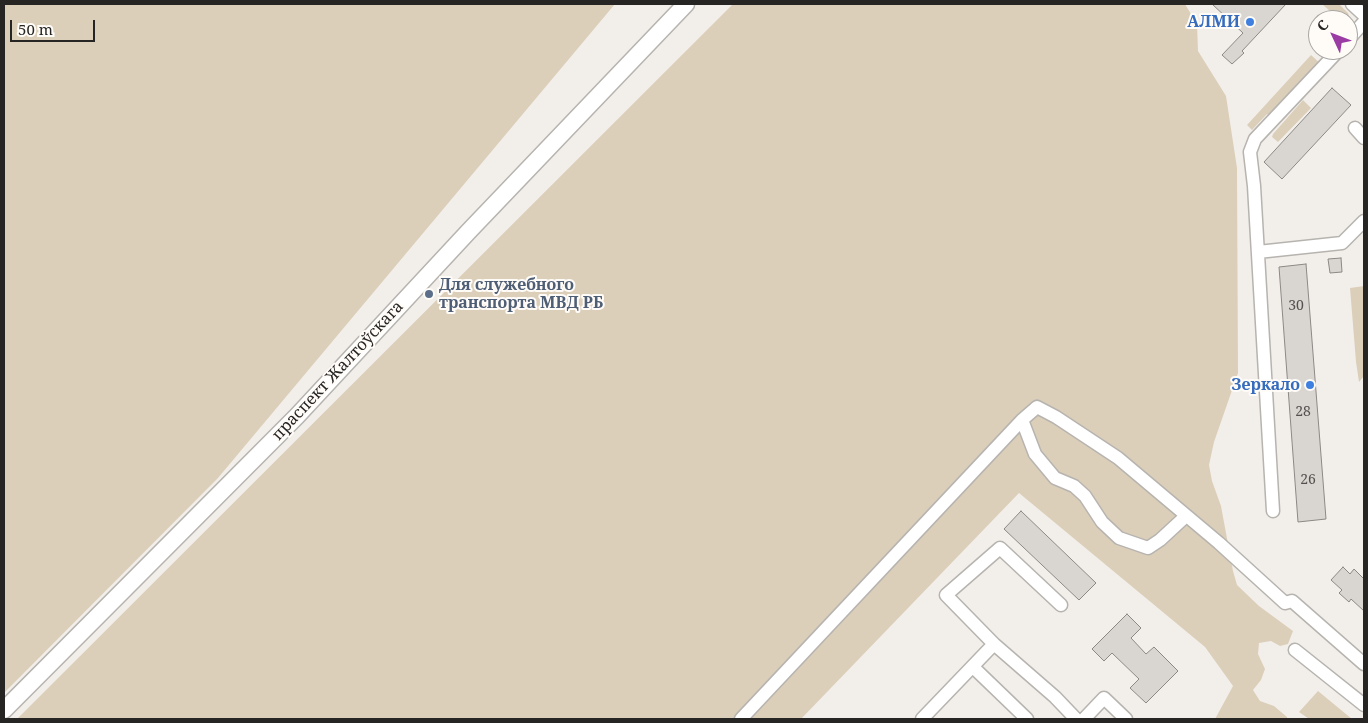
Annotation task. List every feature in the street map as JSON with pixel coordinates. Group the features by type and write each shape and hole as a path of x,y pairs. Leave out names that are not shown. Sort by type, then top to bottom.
{"main road":[{"name":"праспект Жалтоўскага","path":"4,710 297,416 686,4"}],"street":[{"path":"1352,4 1364,15"},
{"path":"1273,511 1258,252 1250,152 1255,139 1330,60"},
{"path":"1355,128 1364,138"},
{"path":"1258,252 1342,243 1364,220"},
{"path":"741,719 1022,420 1037,407 1056,417 1118,458 1285,603 1292,601 1364,664"},
{"path":"1022,420 1036,454 1045,466 1055,478 1074,486 1085,496 1102,522 1119,538 1148,548 1160,540 1186,516"},
{"path":"1061,605 1000,548 946,595 994,644 1076,719"},
{"path":"922,719 994,644"},
{"path":"1295,650 1364,705"},
{"path":"973,667 1027,719"},
{"path":"1084,719 1104,698 1126,719"}],"shaded area":[{"path":"4,4 615,4 218,478 4,693"},
{"path":"733,4 1185,4 1197,24 1198,51 1226,96 1237,168 1238,373 1214,442 1209,465 1212,481 1221,506 1237,585 1259,606 1293,631 1288,644 1280,646 1271,641 1259,643 1258,654 1265,669 1261,680 1253,690 1260,701 1274,706 1287,719 1215,719 1233,686 1205,647 1019,493 801,719 17,719"},
{"path":"1322,4 1339,4 1345,10 1329,10"},
{"path":"1308,58 1308,60 1317,60 1321,64 1271,118 1267,114 1252,130 1247,125"},
{"path":"1303,100 1311,108 1278,142 1272,137 1273,134"},
{"path":"1364,286 1364,376 1359,382 1350,288"},
{"path":"1318,691 1352,719 1309,719 1299,712"}],"building":[{"name":"АЛМИ","path":"1212,4 1286,4 1242,51 1244,53 1232,64 1222,55 1243,33"},
{"path":"1332,88 1351,105 1282,179 1264,162"},
{"path":"1341,258 1342,272 1330,273 1328,259"},
{"path":"1306,264 1326,519 1298,522 1279,267"},
{"path":"1021,511 1096,583 1079,600 1004,529"},
{"path":"1343,567 1350,574 1354,569 1364,579 1364,611 1351,599 1349,602 1339,593 1342,590 1331,580"},
{"path":"1127,614 1141,628 1131,638 1146,654 1154,647 1178,671 1146,703 1130,688 1139,679 1112,653 1104,661 1092,649"}],"place":[{"name":"АЛМИ","path":"1250,22"},
{"name":"Для служебного транспорта МВД РБ","path":"429,294"},
{"name":"Зеркало","path":"1310,385"}]}
